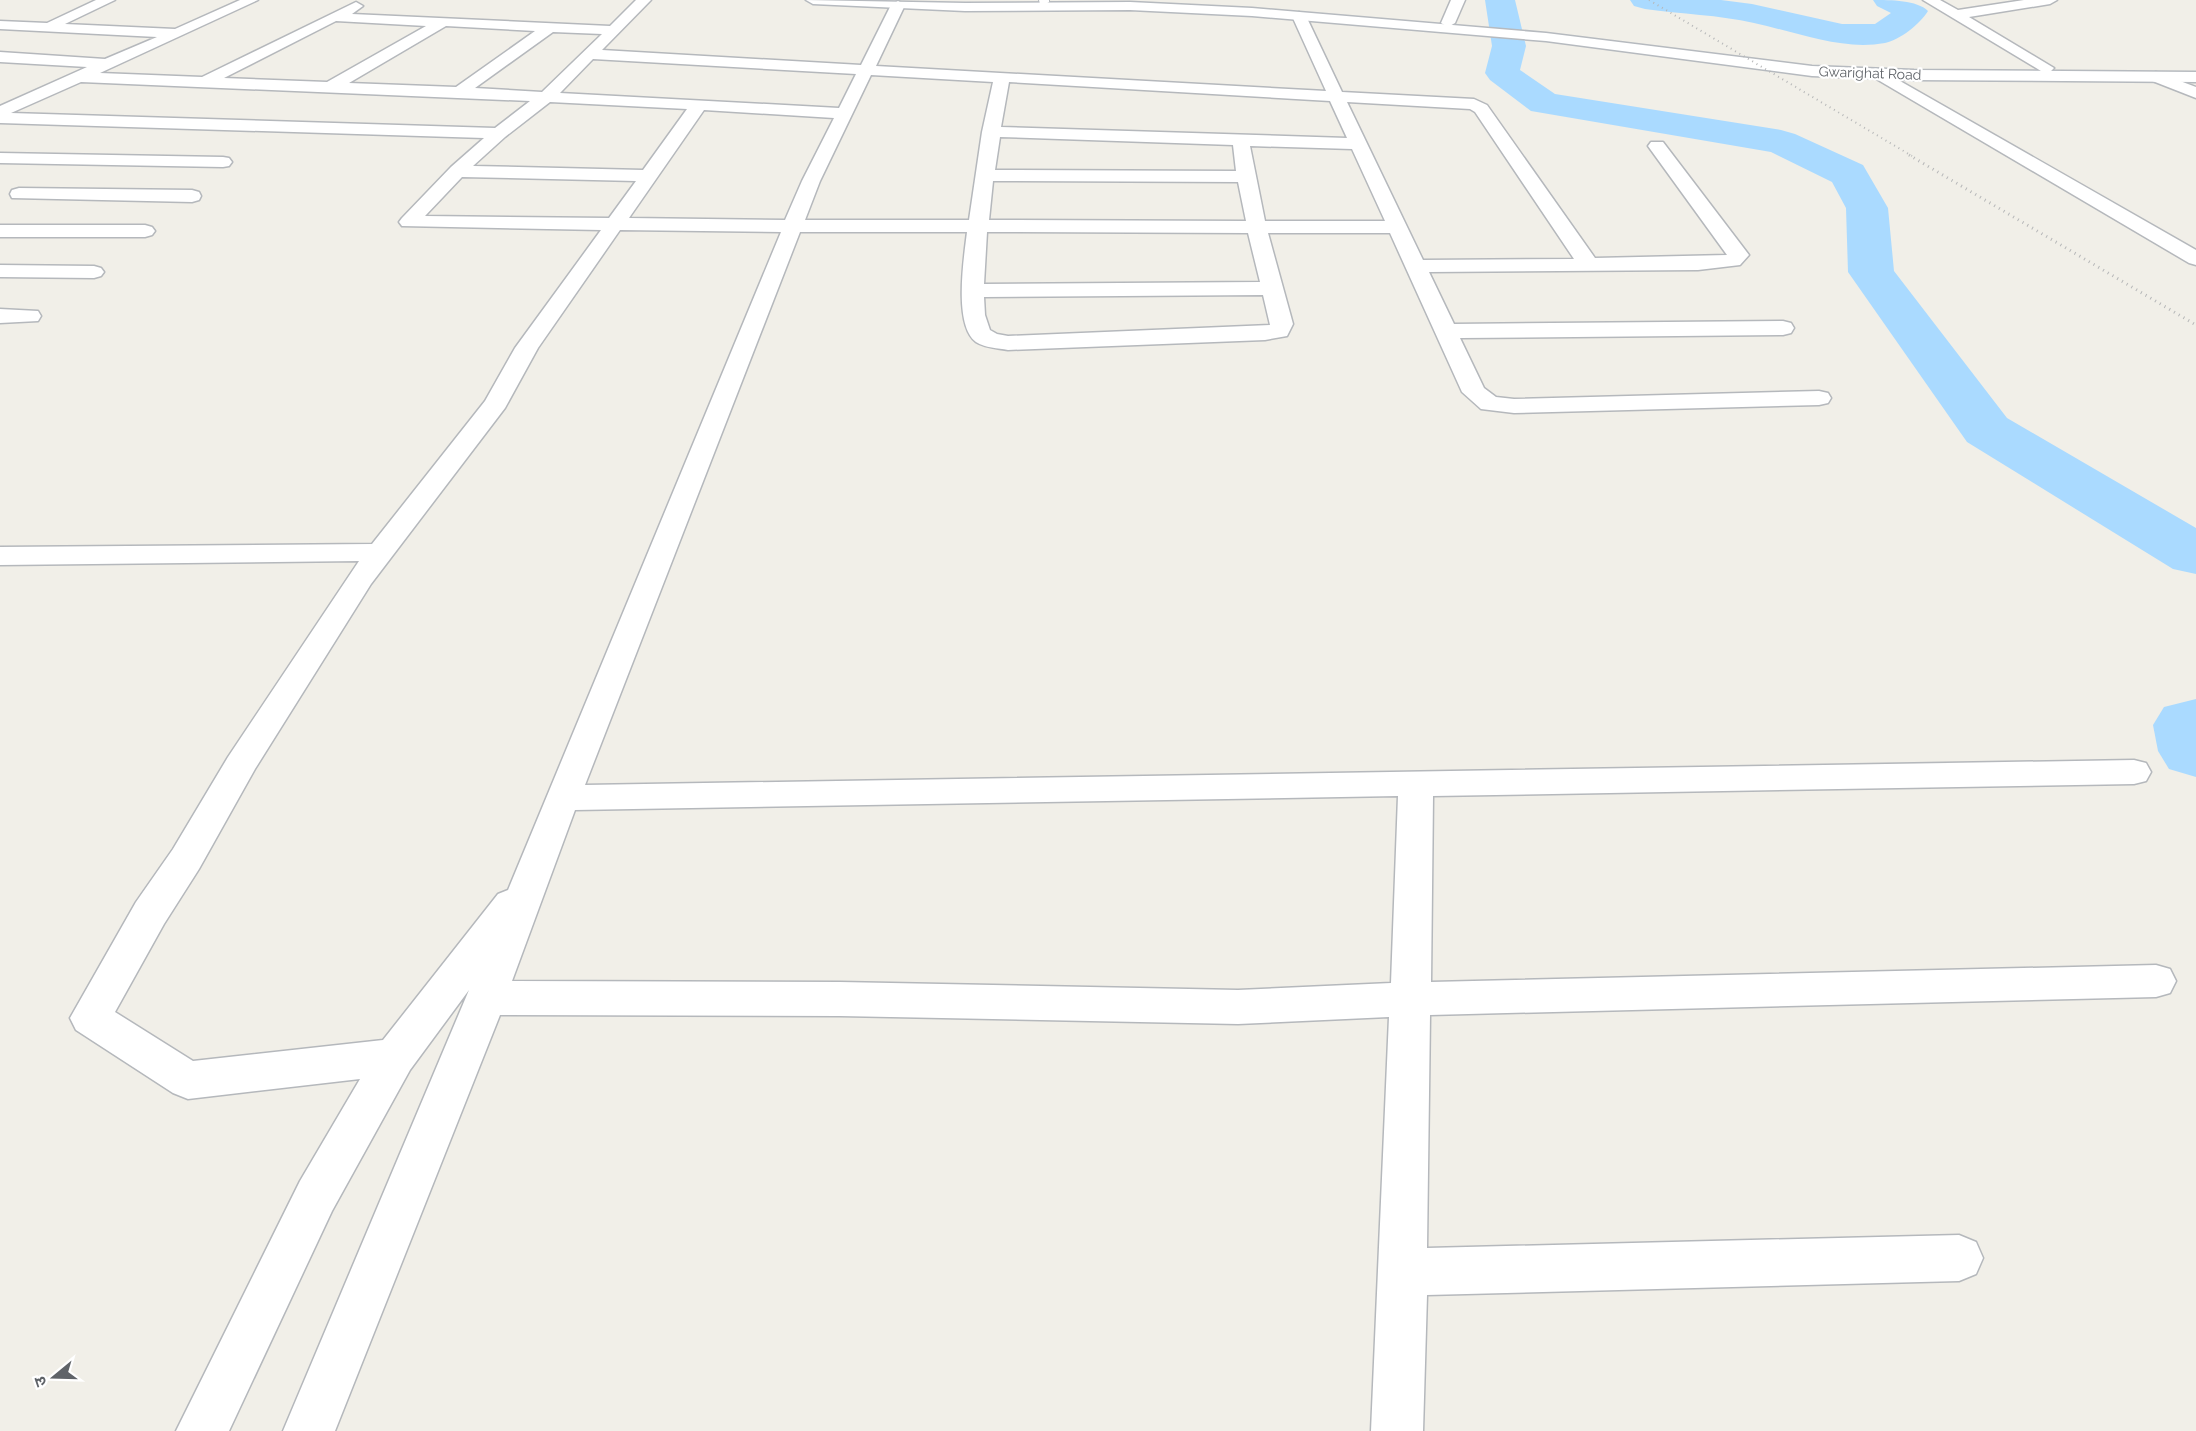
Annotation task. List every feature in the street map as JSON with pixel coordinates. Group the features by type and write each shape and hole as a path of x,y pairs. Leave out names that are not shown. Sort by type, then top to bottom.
{"street":[{"path":"0,46 108,0"},
{"path":"0,112 251,0"},
{"path":"204,82 368,0"},
{"path":"644,0 547,96 499,133 457,171 409,222 793,226 1397,227"},
{"path":"813,0 1161,2 1448,23 1467,27"},
{"path":"1448,23 1458,0"},
{"path":"1930,0 2046,68"},
{"path":"1956,15 2050,0"},
{"path":"902,2 1005,8 1130,6 1299,16 1467,27 1843,64 1918,68 2196,69"},
{"path":"309,1431 486,998 562,798 811,181 843,113 902,2"},
{"path":"335,16 613,30"},
{"path":"1299,16 1474,392 1490,404 1514,406 1819,398"},
{"path":"330,87 443,22"},
{"path":"0,25 179,33"},
{"path":"459,92 549,27"},
{"name":"Gwarighat Road","path":"1549,35 1785,69 1879,74 2196,77"},
{"path":"589,54 1474,104 1481,109 1588,265"},
{"path":"0,57 111,64"},
{"path":"1879,74 2196,258"},
{"path":"82,77 547,96 843,113"},
{"path":"1002,77 991,132 978,226 974,291 974,322 979,333 990,341 1008,343 1279,331 1282,324 1257,227 1241,141"},
{"path":"2156,77 2196,93"},
{"path":"0,97 32,98"},
{"path":"395,1057 188,1080 91,1018 150,913 186,859 240,765 303,666 380,552 496,404 527,348 699,105"},
{"path":"0,118 499,133"},
{"path":"32,159 97,121"},
{"path":"991,132 1360,144"},
{"path":"1416,267 1698,264 1733,261 1738,255 1657,146"},
{"path":"0,158 223,162"},
{"path":"0,206 75,159"},
{"path":"457,171 647,176"},
{"path":"985,175 1246,177"},
{"path":"19,194 192,196"},
{"path":"0,231 145,231"},
{"path":"0,271 94,272"},
{"path":"974,291 1272,288"},
{"path":"0,316 30,316"},
{"path":"1444,331 1783,328"},
{"path":"0,556 380,552"},
{"path":"562,798 2134,772"},
{"path":"1397,1431 1416,785"},
{"path":"202,1431 316,1196 395,1057 532,876"},
{"path":"486,998 840,999 1238,1007 1411,999 2156,981"},
{"path":"1403,1272 1959,1258"}],"waterway":[{"path":"1500,0 1509,46 1502,73 1544,103 1781,142 1849,174 1867,208 1871,272 1987,430 2196,555"},
{"path":"1645,0 1752,13 1842,34 1883,34 1913,11 1888,0"},
{"path":"2196,724 2190,725 2196,751"}],"railway":[{"path":"1649,0 1912,156"},
{"path":"1909,155 2196,325"}]}
